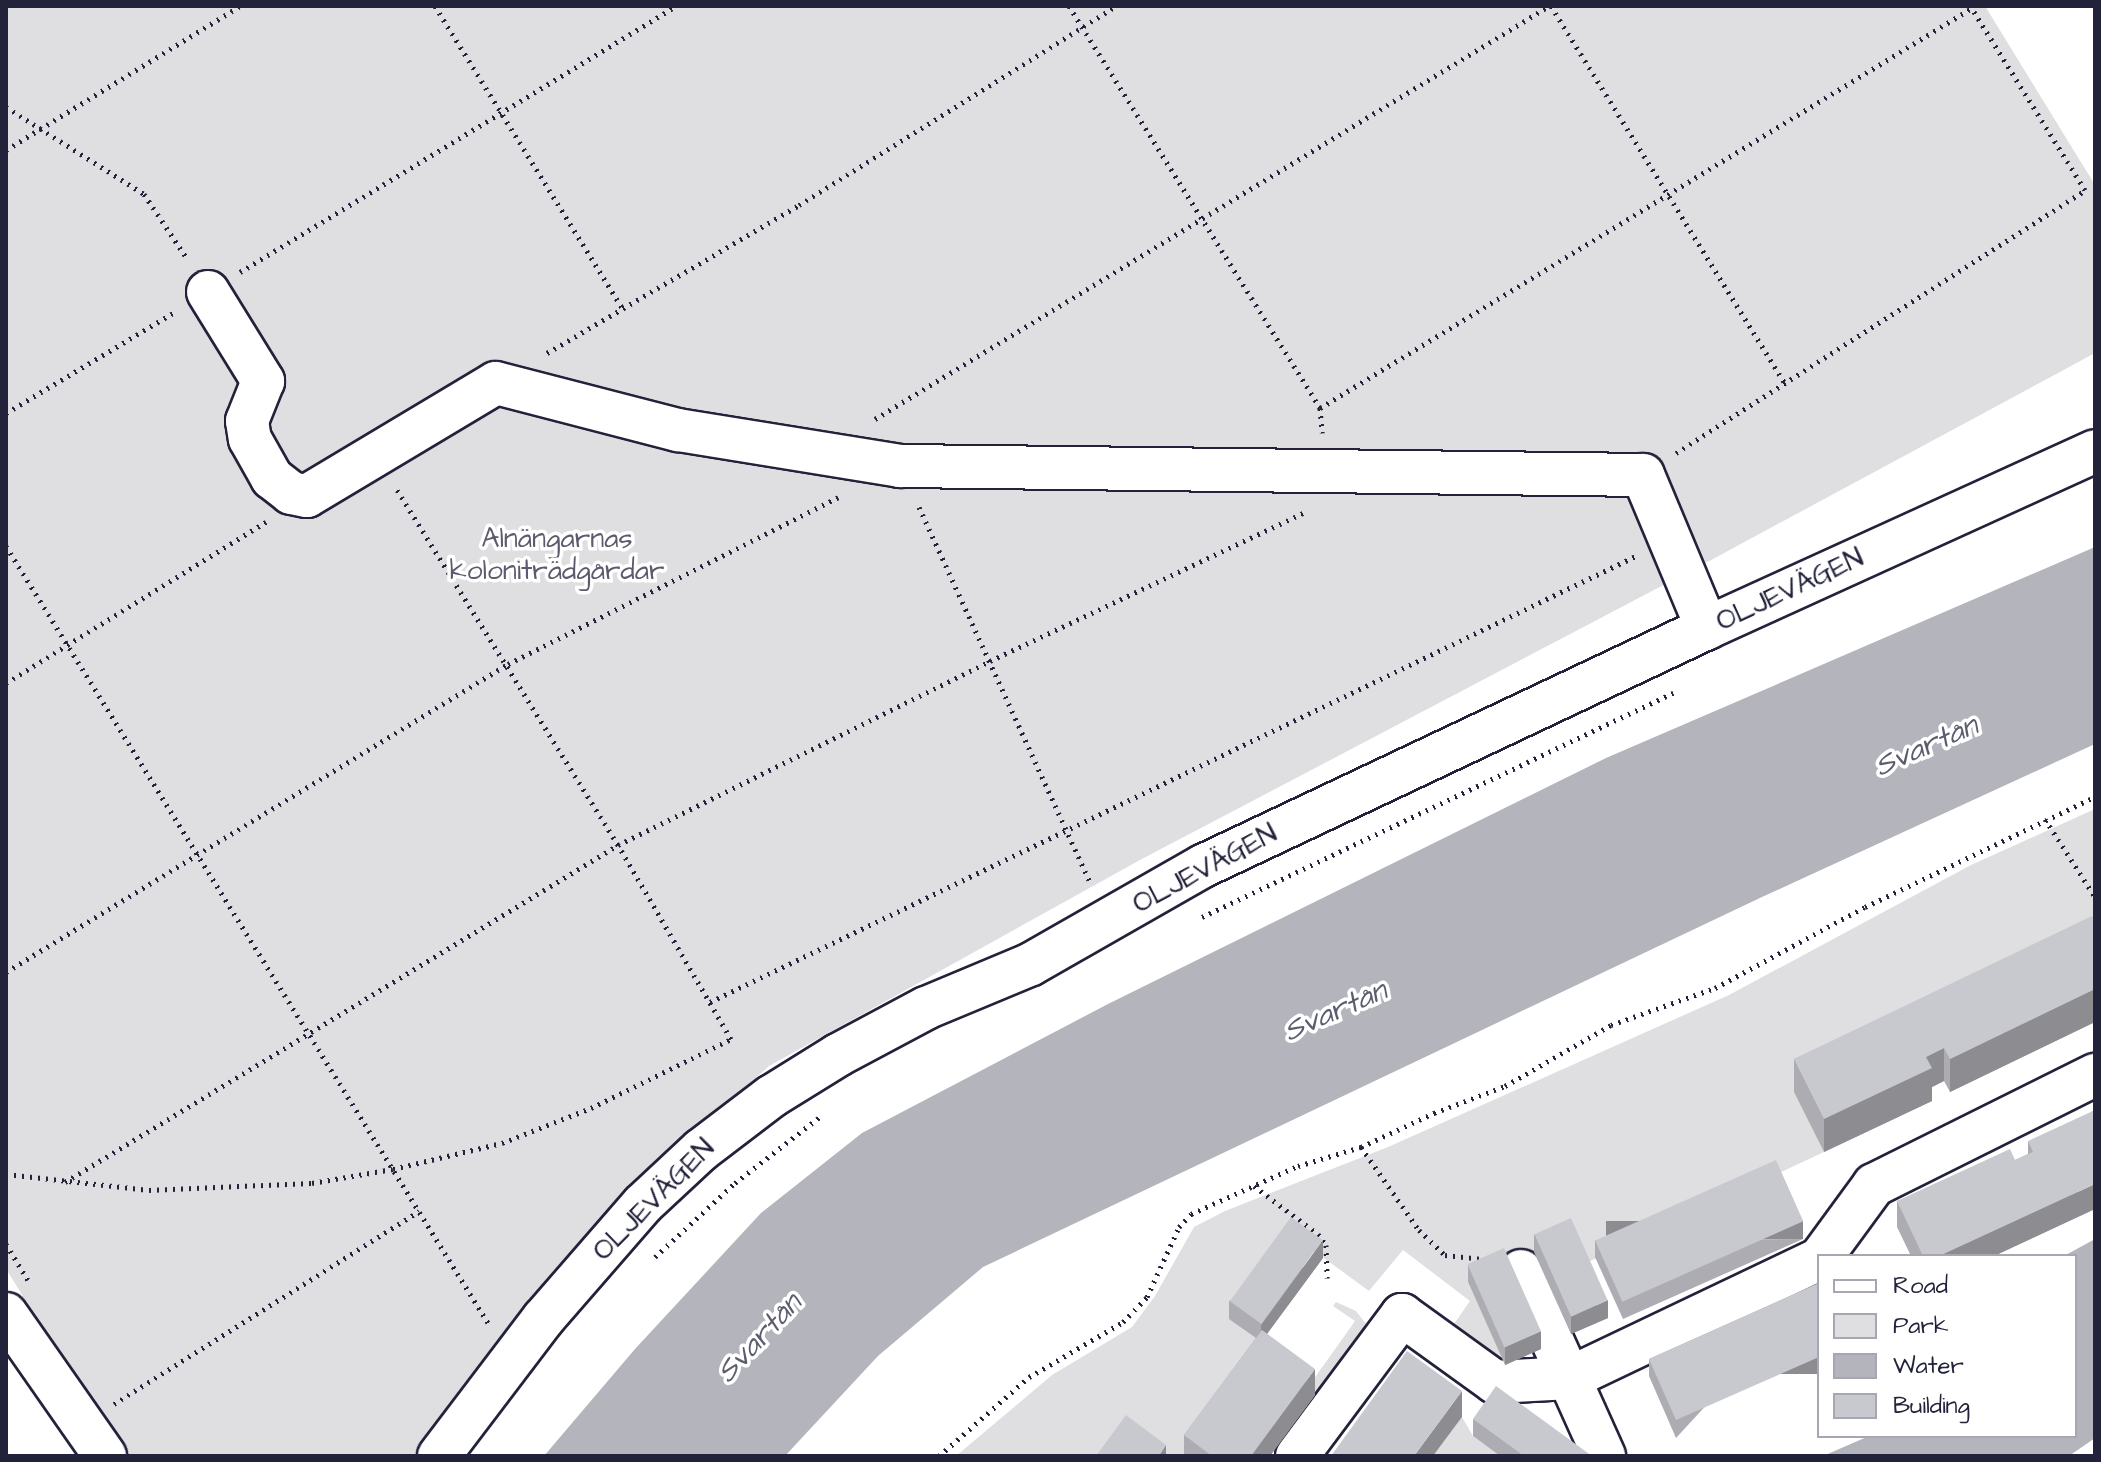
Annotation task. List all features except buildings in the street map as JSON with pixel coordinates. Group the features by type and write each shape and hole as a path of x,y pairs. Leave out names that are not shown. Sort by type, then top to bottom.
{"street":[{"path":"208,292 263,381 247,421 259,459 272,478 291,493 307,496 496,383 678,430 900,466 1322,488 1643,475 1707,628"},
{"name":"OLJEVÄGEN","path":"439,1456 543,1319 643,1204 701,1150 772,1096 926,1008 1031,964 1203,866 1707,628 2095,451"},
{"path":"1824,1254 1874,1185 2095,1075"},
{"path":"1297,1456 1402,1315 1495,1382 1570,1378 1817,1260"},
{"path":"1521,1271 1604,1456"},
{"path":"6,1314 105,1456"}],"path":[{"path":"6,150 240,6"},
{"path":"435,6 623,309"},
{"path":"6,413 676,6"},
{"path":"65,1182 618,845 990,661 1322,488 1320,408 1069,6"},
{"path":"496,383 799,205 1116,6"},
{"path":"873,421 1550,6 1785,383"},
{"path":"1320,408 1971,7 2085,190 1643,475"},
{"path":"6,107 144,194 208,292"},
{"path":"6,1174 149,1190 312,1183 393,1169 502,1143 591,1108 731,1039 508,664 375,455"},
{"path":"900,466 1067,828 1068,840 1108,920"},
{"path":"6,972 508,664 844,494"},
{"path":"6,683 307,496"},
{"path":"710,1002 1670,540"},
{"path":"6,546 512,1361"},
{"path":"1198,919 1682,689"},
{"path":"939,1456 1029,1377 1123,1322 1147,1297 1179,1227 1191,1214 1323,1157 1361,1147 1434,1113 1505,1086 1611,1025 1715,988 1865,907 2095,797"},
{"path":"2045,819 2095,897"},
{"path":"647,1264 735,1183 826,1113"},
{"path":"1361,1147 1419,1230 1445,1255 1463,1259 1510,1259 1521,1271"},
{"path":"1254,1186 1318,1234 1326,1245 1327,1278"},
{"path":"110,1407 419,1211"}],"green space":[{"name":"Alnängarnas koloniträdgårdar","path":"6,6 1985,6 2095,185 2095,353 1713,559 1140,860 769,1066 607,1214 472,1376 414,1456 128,1456 90,1403 6,1269"},
{"path":"2095,809 2095,955 1795,1092 1824,1152 1584,1264 1534,1252 1468,1282 1502,1358 1454,1324 1470,1301 1403,1250 1369,1291 1291,1234 1261,1342 1311,1383 1355,1321 1333,1306 1336,1302 1356,1311 1366,1324 1366,1333 1319,1396 1315,1395 1187,1456 956,1456 1052,1375 1132,1327 1155,1296 1194,1227 1225,1211 1388,1147 1729,995 1971,865"},
{"path":"1462,1417 1473,1436 1500,1456 1433,1456"}],"water":[{"name":"Svartån","path":"2095,547 2095,744 1762,897 983,1267 878,1356 785,1456 544,1456 635,1349 761,1213 862,1133 1108,1004 1606,758"},
{"path":"2095,1239 2095,1438 2069,1456 1823,1456 1864,1438 2077,1438 2077,1254 2068,1254"}]}
